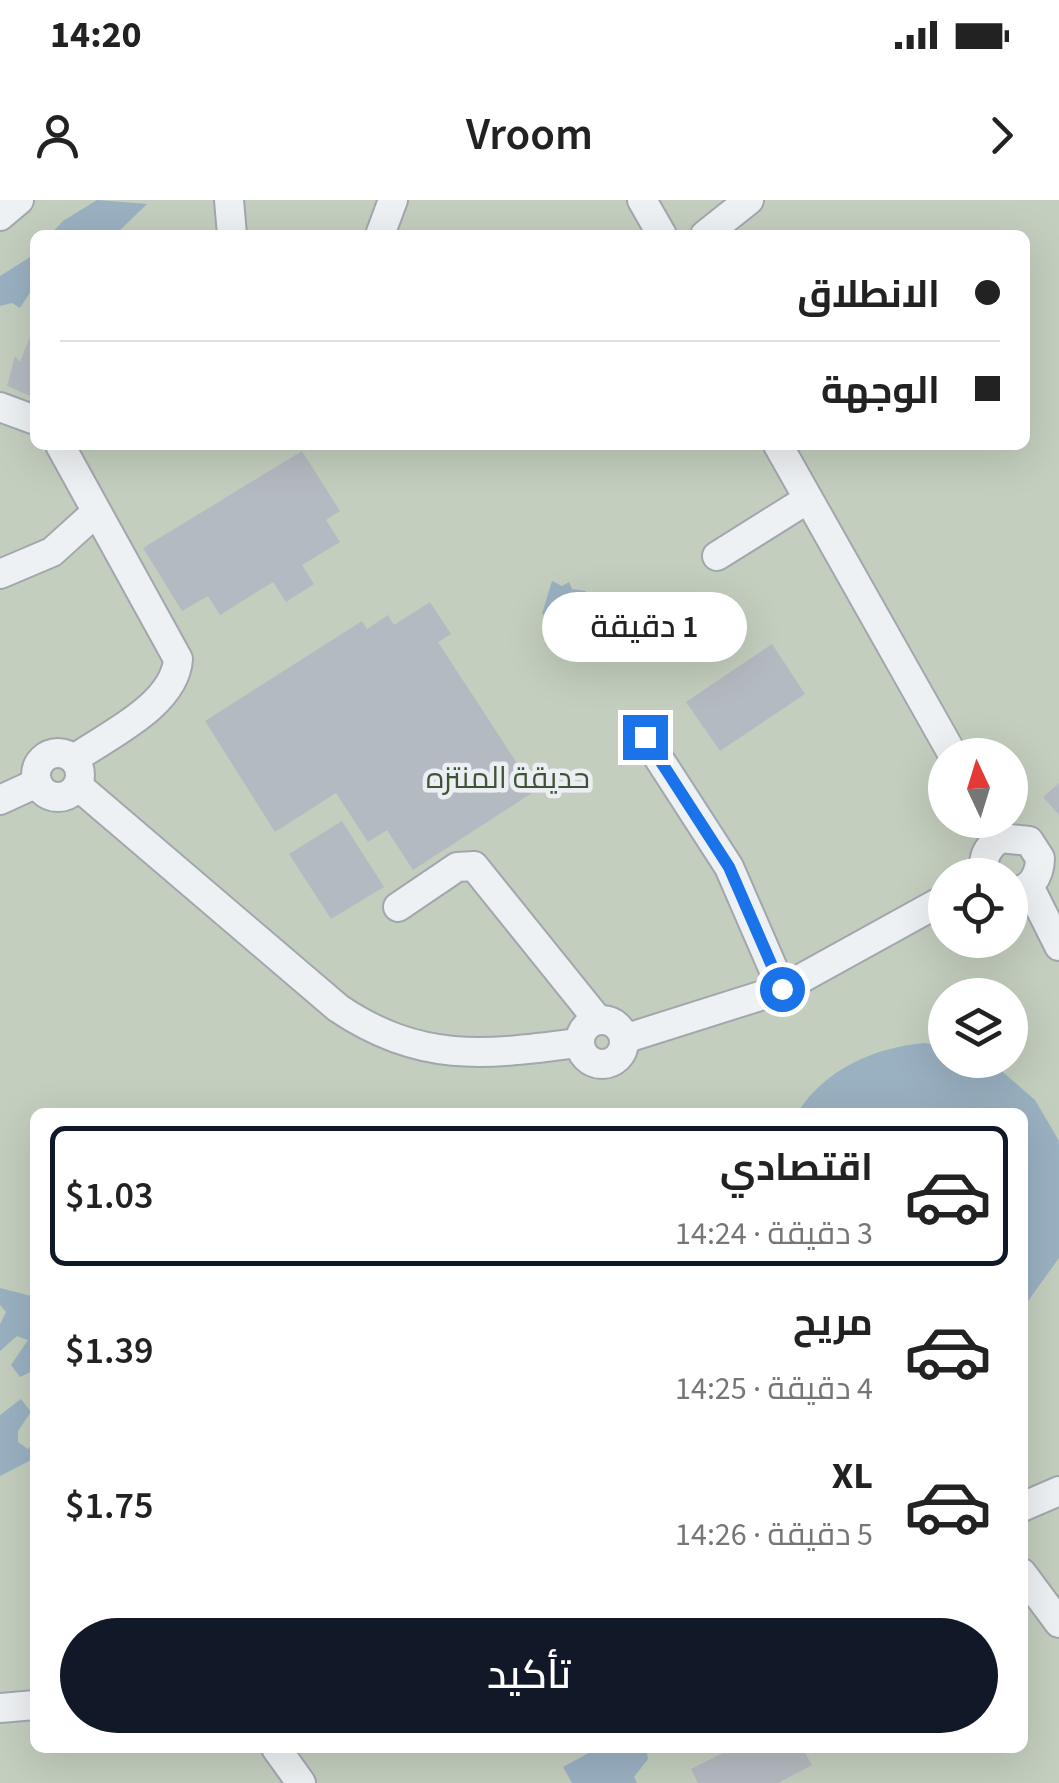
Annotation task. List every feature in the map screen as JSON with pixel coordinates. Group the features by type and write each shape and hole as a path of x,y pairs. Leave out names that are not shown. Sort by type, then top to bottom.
{"lane":[{"path":"0,216 19,200"},
{"path":"229,200 232,230"},
{"path":"382,230 393,200"},
{"path":"642,200 659,230"},
{"path":"711,230 749,200"},
{"path":"0,407 30,418"},
{"path":"62,450 94,514 171,639 177,669 163,695 76,773"},
{"path":"781,450 943,738"},
{"path":"717,556 808,499"},
{"path":"0,574 52,552 94,514"},
{"path":"645,737 729,867 782,989"},
{"path":"0,800 37,783 43,759 58,753 338,1008 382,1034 454,1054 579,1043"},
{"path":"1021,838 1036,849 1040,868 1034,881 1059,946"},
{"path":"398,908 457,868 474,866 598,1020"},
{"path":"624,1039 782,989 928,908"},
{"path":"579,1043 588,1025 598,1020 612,1022 624,1039"},
{"path":"579,1043 587,1058 603,1064 617,1058 624,1039"},
{"path":"1028,1505 1059,1492"},
{"path":"1028,1581 1059,1622"},
{"path":"0,1708 30,1705"},
{"path":"280,1753 301,1783"}],"green space":[{"name":"حديقة المنتزه","path":"0,200 1059,200 1059,1783 0,1783"}],"water":[{"path":"97,200 147,204 120,230 55,230"},
{"path":"30,257 30,293 20,308 12,303 0,306 0,276"},
{"path":"552,581 562,586 569,582 572,589 586,591 576,626 566,620 560,624 555,617 542,614"},
{"path":"928,1044 928,1078 1010,1078 1035,1100 1059,1141 1059,1258 1028,1301 1028,1108 801,1108 837,1072 888,1049"},
{"path":"0,1288 30,1296 30,1372 20,1377 11,1365 28,1340 17,1336 0,1351 0,1324 6,1312 0,1305"},
{"path":"21,1399 30,1411 18,1431 18,1442 30,1447 30,1461 0,1476 0,1415"},
{"path":"589,1753 647,1753 648,1759 634,1777 637,1783 572,1783 563,1767"}],"building":[{"path":"30,337 30,396 7,386 15,356 20,362"},
{"path":"302,451 340,511 326,520 340,542 302,565 314,584 286,602 273,582 220,615 208,596 182,611 143,548"},
{"path":"430,602 451,634 438,642 535,791 413,870 387,830 368,842 336,793 275,832 205,721 362,621 367,629 388,615 394,625"},
{"path":"772,644 805,694 720,751 686,702"},
{"path":"1059,783 1059,815 1043,797"},
{"path":"342,821 384,887 331,919 289,854"},
{"path":"723,1753 805,1753 812,1765 778,1783 698,1783 691,1769"}],"route":[{"path":"645,737 729,867 782,989"}]}
